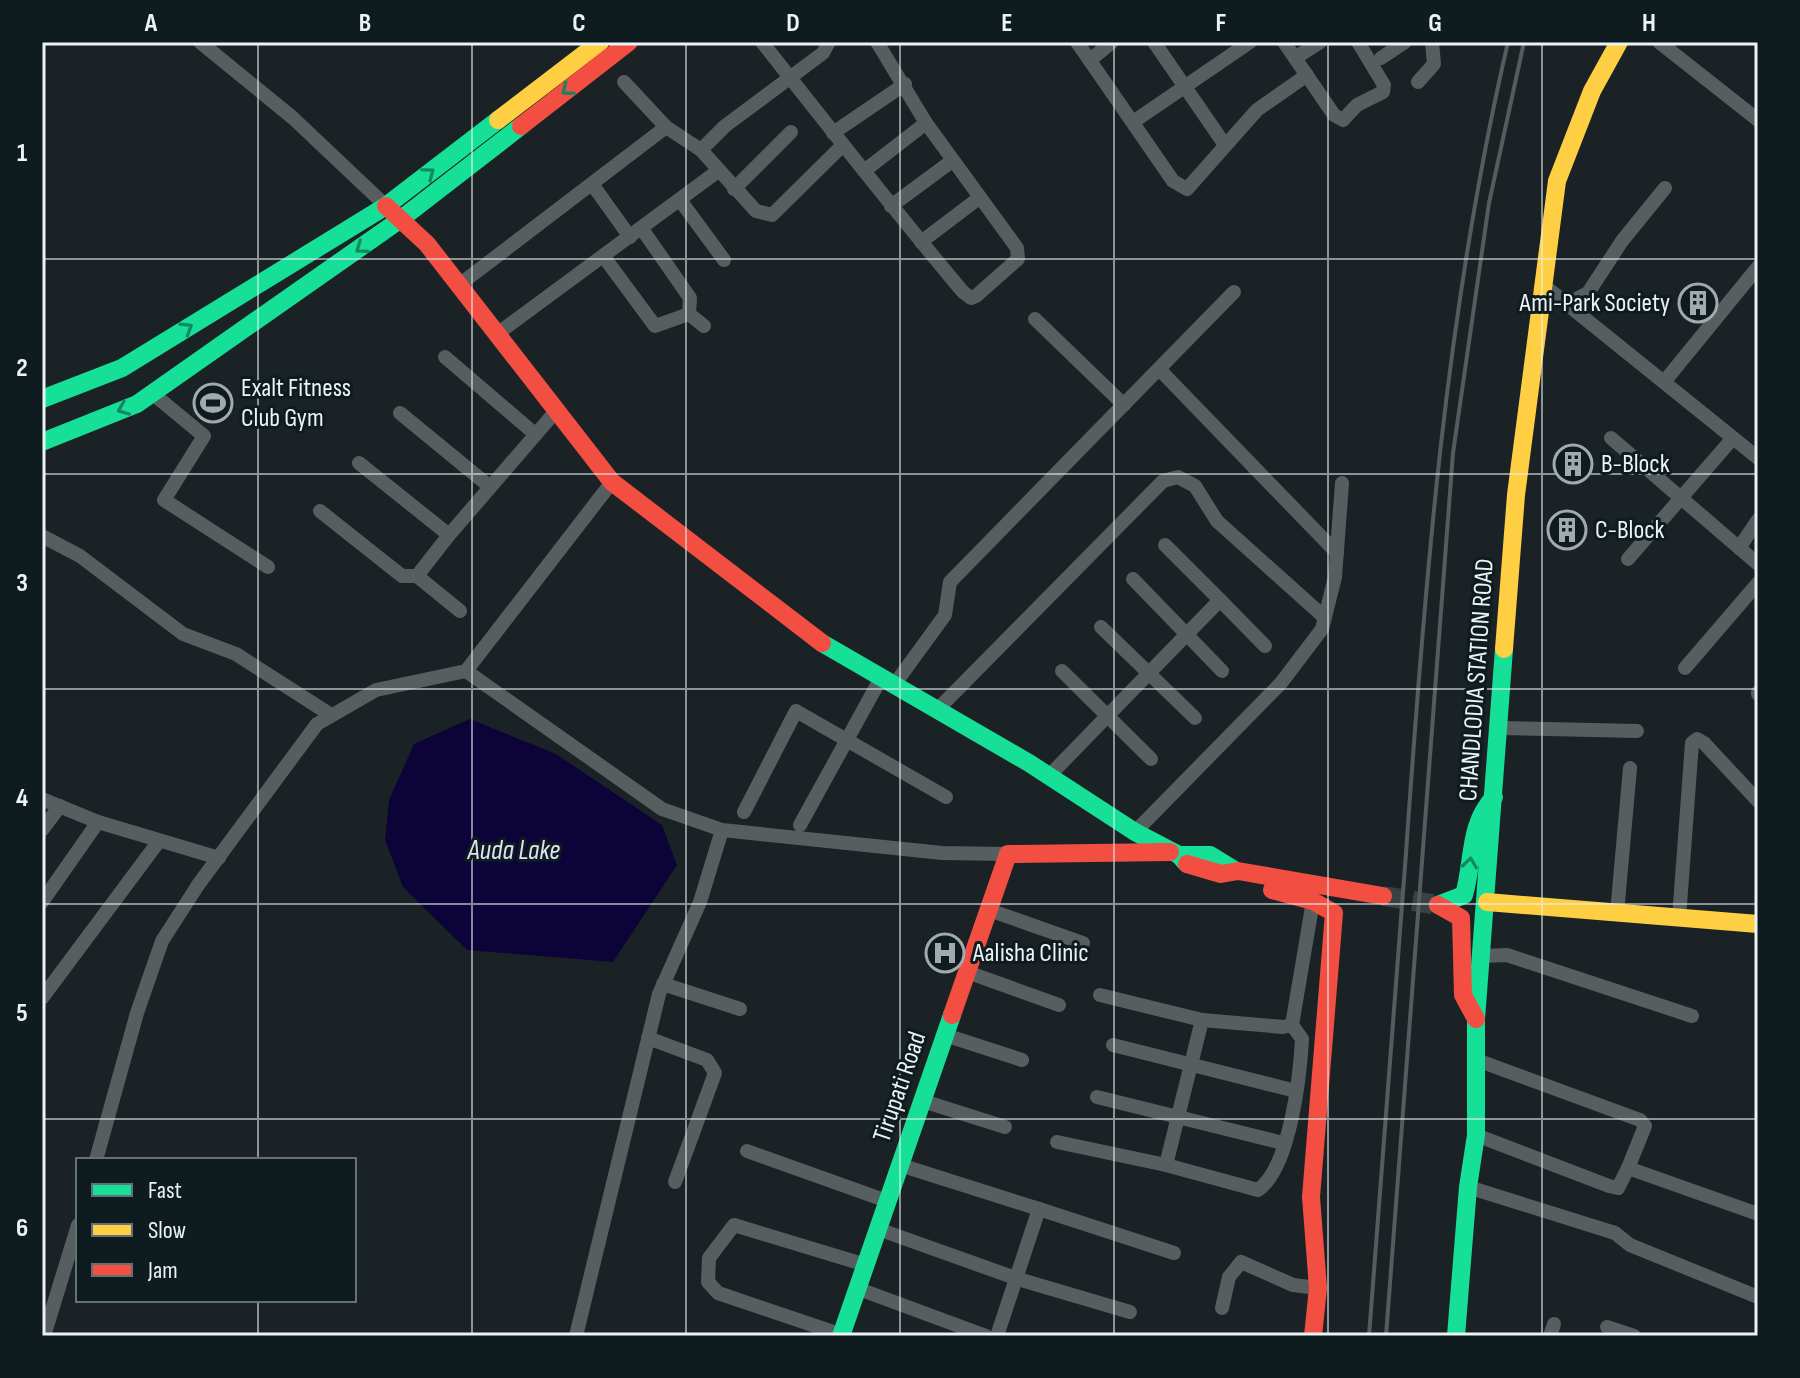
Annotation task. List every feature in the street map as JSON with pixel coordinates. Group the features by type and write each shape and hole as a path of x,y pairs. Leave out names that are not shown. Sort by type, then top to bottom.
{"street":[{"path":"200,42 293,118 427,244 612,482 831,649 1049,776 1135,832 1176,853 1188,865 1221,874 1237,871 1383,896"},
{"path":"42,399 122,368 386,206 600,42"},
{"path":"42,442 137,404 401,219 629,42"},
{"path":"762,42 891,206 971,298 1019,254 926,123 877,42"},
{"path":"701,150 725,126 823,53 829,42"},
{"path":"1077,42 1180,187 1187,189 1270,98 1307,75"},
{"path":"1090,60 1112,42"},
{"path":"1154,42 1225,145"},
{"path":"1133,122 1250,42"},
{"path":"1284,42 1334,115 1343,120 1349,118 1357,105 1383,92 1384,85 1358,42"},
{"path":"1295,58 1320,42"},
{"path":"1381,58 1405,42"},
{"path":"1418,82 1434,64 1432,42"},
{"name":"CHANDLODIA STATION ROAD","path":"1456,1336 1468,1187 1476,1135 1476,1019 1516,495 1542,284 1557,181 1592,91 1619,42"},
{"path":"1659,42 1758,120"},
{"path":"624,82 666,127 701,150 756,211 772,215 838,139 905,84"},
{"path":"864,171 926,123"},
{"path":"459,285 666,127"},
{"path":"734,189 791,132"},
{"path":"891,206 952,161"},
{"path":"497,334 718,171"},
{"path":"592,184 690,298 689,314"},
{"path":"1567,304 1588,293 1622,241 1665,188"},
{"path":"921,242 979,198"},
{"path":"680,200 724,260"},
{"path":"604,257 655,326 689,314"},
{"path":"1664,382 1758,267"},
{"path":"1542,284 1758,458"},
{"path":"800,825 846,741 887,682 945,615 950,582 1234,292"},
{"path":"689,314 704,326"},
{"path":"1035,319 1124,405"},
{"path":"445,357 535,434"},
{"path":"1159,369 1337,553"},
{"path":"152,393 204,436 164,500 268,567"},
{"path":"417,576 489,486 556,411"},
{"path":"400,413 489,486"},
{"path":"1611,438 1758,564"},
{"path":"1628,559 1733,438"},
{"path":"359,463 449,535"},
{"path":"937,710 1163,481 1178,477 1195,486 1217,521 1323,616"},
{"path":"97,1158 137,1013 162,941 317,724 376,690 466,671 612,482"},
{"path":"1135,832 1281,683 1322,629 1335,577 1342,483"},
{"path":"320,511 402,576 417,576 460,611"},
{"path":"1739,548 1758,520"},
{"path":"42,536 80,556 183,634 236,654 331,715"},
{"path":"1165,545 1265,646"},
{"path":"1133,579 1222,671"},
{"path":"1685,668 1758,583"},
{"path":"1049,776 1220,600"},
{"path":"1101,627 1195,718"},
{"path":"466,671 662,809 722,830 859,841 942,853 1176,853"},
{"path":"1062,671 1151,759"},
{"path":"744,812 796,711 946,797"},
{"path":"1500,728 1637,731"},
{"path":"1679,918 1692,743 1697,739 1704,743 1758,801"},
{"path":"1617,913 1630,768"},
{"path":"1476,1019 1465,1004 1463,995 1461,918 1438,905 1464,895 1475,825 1494,797"},
{"path":"42,799 98,822 219,858"},
{"path":"42,830 60,806"},
{"path":"42,902 98,822"},
{"path":"576,1336 663,984 700,902 722,830"},
{"path":"43,995 159,841"},
{"name":"Tirupati Road","path":"843,1336 1008,854"},
{"path":"1237,871 1244,883 1313,901 1334,913 1311,1197 1318,1288 1313,1336"},
{"path":"1057,1142 1166,1165 1258,1190 1276,1163 1296,1091 1302,1039 1292,1025 1313,901"},
{"path":"1487,902 1758,924"},
{"path":"989,910 1083,943"},
{"path":"1482,956 1507,955 1692,1016"},
{"path":"967,972 1059,1005"},
{"path":"663,984 740,1009"},
{"path":"1100,995 1202,1020 1283,1027 1292,1025"},
{"path":"1166,1165 1202,1020"},
{"path":"945,1035 1022,1060"},
{"path":"648,1038 707,1060 715,1073 675,1182"},
{"path":"1113,1045 1296,1091"},
{"path":"1474,1059 1640,1120 1645,1126 1618,1188 1476,1135"},
{"path":"1097,1097 1283,1143"},
{"path":"923,1101 1005,1127"},
{"path":"747,1151 887,1201"},
{"path":"900,1165 1174,1253"},
{"path":"1628,1168 1758,1214"},
{"path":"1468,1187 1615,1233 1630,1245 1758,1297"},
{"path":"997,1336 1039,1209"},
{"path":"843,1336 718,1293 708,1282 709,1258 734,1225 866,1265"},
{"path":"878,1229 1018,1279 1130,1312"},
{"path":"44,1336 76,1232"},
{"path":"1222,1308 1229,1277 1241,1262 1293,1285 1318,1288"},
{"path":"859,1289 986,1336"},
{"path":"1607,1327 1634,1336"}],"water":[{"name":"Auda Lake","path":"470,719 556,754 662,825 677,865 613,962 467,950 403,887 385,840 389,800 414,744"}],"tunnel":[{"path":"1383,896 1438,905"}],"railway":[{"path":"1369,1336 1430,547 1453,344 1487,142 1508,42"},
{"path":"1386,1336 1453,453 1489,203 1524,42"}],"traffic: fast":[{"path":"42,399 122,368 386,206 498,120"},
{"path":"42,442 137,404 401,219 521,126"},
{"path":"822,643 1029,763 1135,832 1179,855 1187,864"},
{"path":"1456,1336 1468,1187 1476,1135 1476,1019 1504,649"},
{"path":"1438,905 1464,895 1476,831 1494,797"},
{"path":"1179,855 1210,855 1236,871"},
{"path":"841,1336 952,1015"}],"traffic: slow":[{"path":"498,120 600,42"},
{"path":"1504,649 1516,495 1557,181 1592,91 1619,42"},
{"path":"1487,902 1758,924"}],"traffic: jam":[{"path":"521,126 629,42"},
{"path":"386,206 427,244 612,482 822,643"},
{"path":"952,1015 1008,854 1170,852"},
{"path":"1187,864 1221,874 1238,871 1383,896"},
{"path":"1272,890 1313,901 1334,913 1311,1197 1318,1288 1313,1336"},
{"path":"1438,905 1461,918 1463,995 1476,1019"}],"place":[{"name":"Ami-Park Society","path":"1698,303"},
{"name":"Exalt Fitness Club Gym","path":"213,403"},
{"name":"B-Block","path":"1573,464"},
{"name":"C-Block","path":"1567,530"},
{"name":"Aalisha Clinic","path":"945,953"}]}
